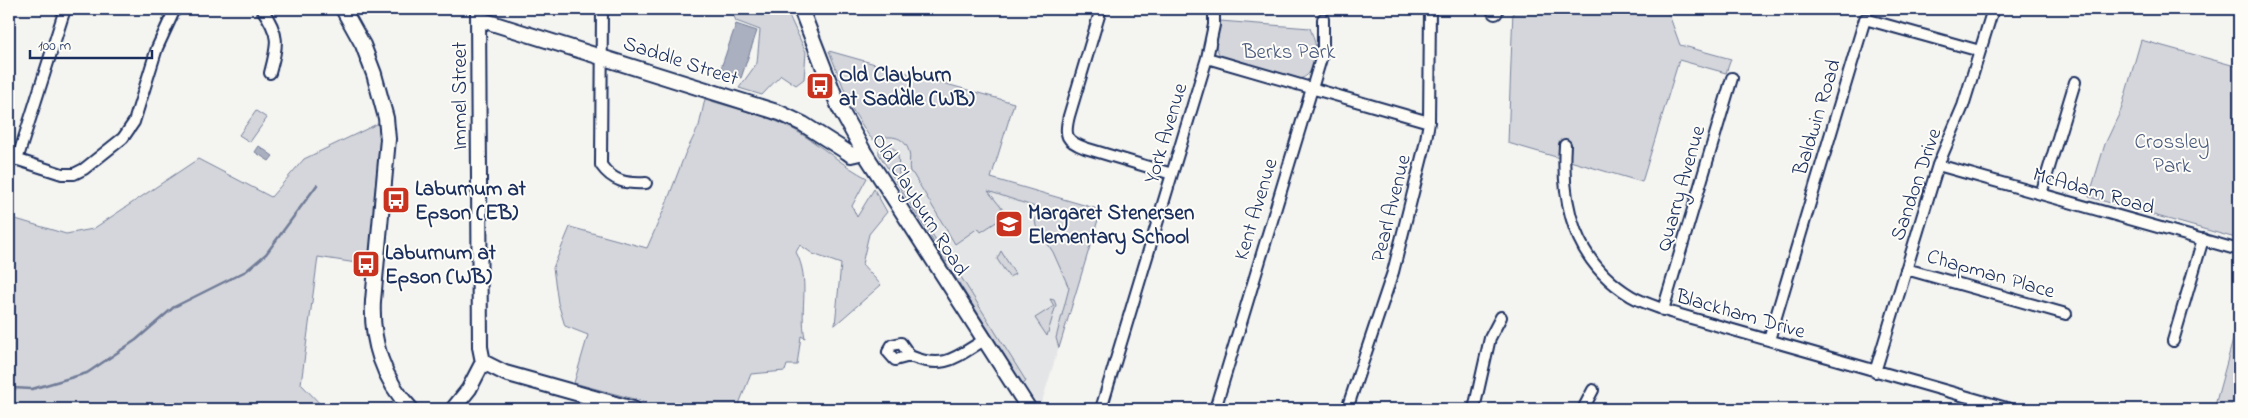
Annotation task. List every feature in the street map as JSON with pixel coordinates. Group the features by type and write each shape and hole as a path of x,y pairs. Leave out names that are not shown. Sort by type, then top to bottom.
{"street":[{"path":"65,9 13,159 62,174 74,174 84,169 123,138 130,130 157,48 175,9"},
{"path":"262,9 271,23 277,45 270,73"},
{"path":"343,9 363,45 374,74 386,118 388,157 373,301 373,323 377,349 383,367 396,391 411,409"},
{"path":"602,9 602,165 608,175 619,181 631,184 646,183"},
{"name":"Old Clayburn Road","path":"801,9 839,107 864,152 1029,409"},
{"path":"1101,9 1068,116 1065,130 1068,138 1074,144 1085,148 1172,174"},
{"name":"York Avenue","path":"1101,409 1207,58 1214,25 1214,9"},
{"name":"Pearl Avenue","path":"1347,409 1393,272 1429,122 1430,9"},
{"name":"Sandon Drive","path":"1874,372 1938,165 1963,106 1993,9"},
{"name":"Saddle Street","path":"479,14 780,113 803,124 847,152 852,154 864,152"},
{"name":"Immel Street","path":"479,14 480,347 484,362"},
{"name":"Kent Avenue","path":"1215,409 1322,52 1323,19"},
{"name":"Baldwin Road","path":"1769,340 1865,19 1980,51"},
{"path":"1207,58 1429,122"},
{"name":"Quarry Avenue","path":"1663,310 1732,78"},
{"path":"2041,194 2075,82"},
{"name":"Blackham Drive","path":"1564,145 1563,176 1568,210 1583,247 1594,263 1619,288 1633,297 1663,310 1874,372 2010,409"},
{"name":"McAdam Road","path":"1938,165 2239,250"},
{"path":"2173,340 2203,239"},
{"name":"Chapman Place","path":"1906,269 2066,314"},
{"path":"1474,409 1490,338 1501,317"},
{"path":"910,356 927,362 949,361 984,340"},
{"path":"453,409 469,389 484,362 504,373 633,409"},
{"path":"1583,409 1593,390"}],"shaded area":[{"name":"Margaret Stenersen Elementary School","path":"829,51 1014,103 991,178 1101,210 1040,408 984,324 888,170 879,154 874,139 869,136 852,109"}],"green space":[{"path":"731,9 786,9 806,52 804,79 796,85 781,75 762,95 739,88 757,63 760,30 736,21"},
{"path":"1513,9 1667,9 1680,45 1731,59 1726,73 1679,60 1642,182 1508,143"},
{"name":"Berks Park","path":"1220,21 1310,28 1316,48 1312,68 1306,76 1296,79 1220,56 1216,47"},
{"name":"Crossley Park","path":"2141,40 2239,67 2239,239 2089,197 2105,144 2121,110"},
{"path":"829,51 1014,103 991,178 1101,210 1059,348 1056,338 1069,288 1053,252 1036,226 1035,220 1041,209 988,191 1004,211 1004,217 981,232 978,228 955,244 910,172 910,154 907,146 900,139 885,137 875,141 869,136 852,109"},
{"path":"705,99 768,118 792,128 867,178 852,206 857,217 874,189 887,212 869,234 862,264 881,285 835,325 841,264 813,254 800,245 796,252 803,273 805,338 801,336 797,365 787,365 785,371 751,374 737,409 653,409 649,403 574,383 588,335 565,326 558,303 553,268 570,227 647,248 685,154 699,126"},
{"path":"256,111 267,118 250,142 239,135"},
{"path":"379,123 381,157 369,265 318,257 301,384 325,409 9,409 9,217 66,234 93,229 198,159 271,197 304,159"},
{"path":"887,147 896,150 901,184 949,261 946,262 879,154 879,150"},
{"path":"1001,251 1015,274 1009,277 997,259"},
{"path":"956,269 1026,381 1023,385 952,272"},
{"path":"1050,299 1054,300 1056,305 1047,336 1035,318 1054,306"},
{"path":"2239,318 2239,409 2214,409"}],"water":[{"path":"736,24 757,31 741,78 720,71"},
{"path":"259,146 273,156 269,161 255,152"}],"waterway":[{"path":"9,390 13,388 32,389 87,373 136,340 174,307 246,271 266,254 317,185"}],"place":[{"name":"Old Clayburn at Saddle (WB)","path":"820,86"},
{"name":"Laburnum at Epson (EB)","path":"396,200"},
{"name":"Margaret Stenersen Elementary School","path":"1009,224"},
{"name":"Laburnum at Epson (WB)","path":"366,264"}]}
